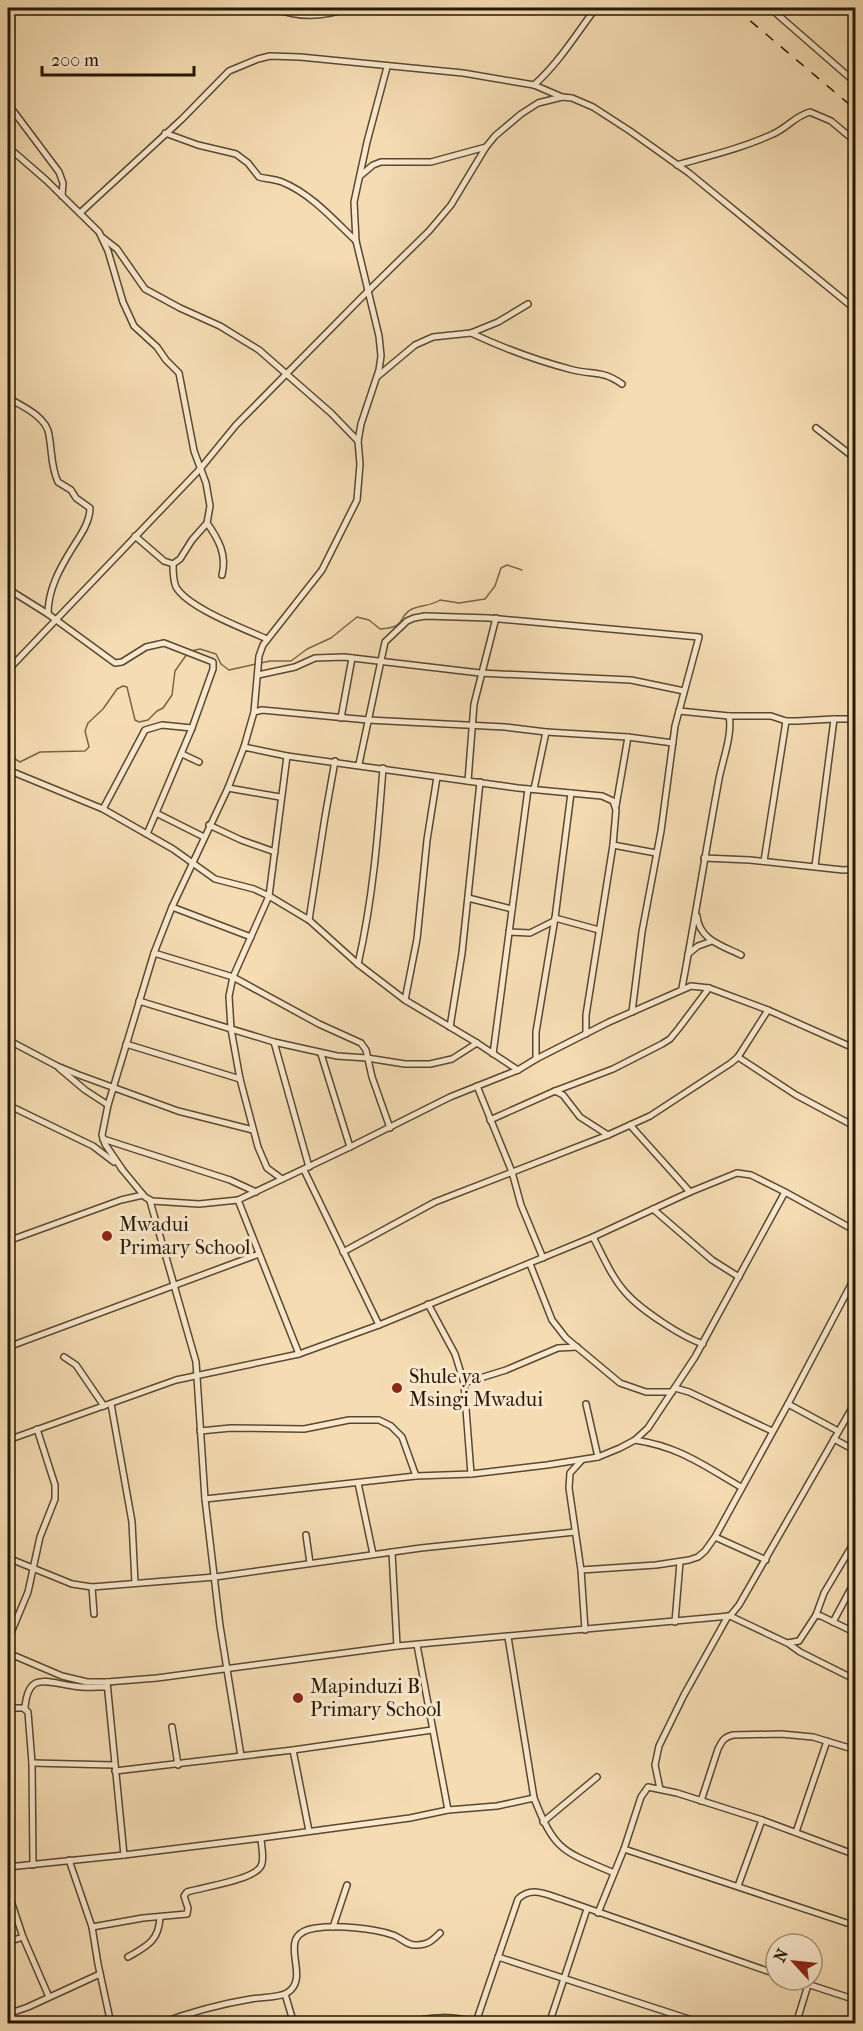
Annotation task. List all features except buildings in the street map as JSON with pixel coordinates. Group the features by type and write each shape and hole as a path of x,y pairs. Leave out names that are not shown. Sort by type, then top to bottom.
{"street":[{"path":"274,8 319,16 348,8"},
{"path":"534,84 548,73 596,8"},
{"path":"770,8 855,83"},
{"path":"80,213 190,112 229,71 258,59 270,56 300,57 463,73 534,84 562,97 581,101 593,107 677,165 855,310"},
{"path":"387,67 358,178 354,202 356,241 381,348 380,365 363,414 358,441 358,492 355,506 322,570 267,639 260,652 254,712 244,747 228,788 172,907 154,953 108,1105 102,1129 103,1139 122,1169 150,1201 199,1204 238,1200 450,1097 518,1070 586,1034 682,988 691,986 709,988 768,1010 855,1049"},
{"path":"8,667 200,468 236,425 429,231 460,191 486,147 499,132 538,103 562,97"},
{"path":"8,104 59,172 63,183 62,196"},
{"path":"677,165 764,138 810,112 831,120 855,142"},
{"path":"165,133 198,146 236,154 248,163 259,177 281,182 296,189 329,215 356,241"},
{"path":"8,147 117,249 145,289 234,333 259,350 336,417 358,441"},
{"path":"358,178 373,165 381,162 431,162 486,147"},
{"path":"103,238 132,323 179,373 191,436 210,499 207,523 192,540 182,557 173,564"},
{"path":"377,377 406,352 425,340 471,333 498,322 528,304"},
{"path":"471,333 505,348 575,370 605,374 622,384"},
{"path":"8,398 32,412 43,423 49,433 57,480 90,508 86,524 63,562 52,588 48,614"},
{"path":"816,428 855,459"},
{"path":"855,488 855,535"},
{"path":"207,523 223,553 222,575"},
{"path":"135,536 164,561 173,564"},
{"path":"173,564 175,584 187,598 217,617 267,639"},
{"path":"8,589 48,614 115,663 122,662 146,647 164,643 212,661 213,669 192,728 147,834"},
{"path":"358,765 387,640 407,621 414,618 434,616 496,618 697,636 699,639 684,691 673,743 642,932 632,1012"},
{"path":"468,780 471,725 480,673 496,618"},
{"path":"258,675 295,667 315,658 352,658 480,673 646,682 684,691"},
{"path":"341,717 352,658"},
{"path":"254,712 269,710 368,720 471,725 673,743"},
{"path":"679,711 729,716 765,716 786,721 855,719"},
{"path":"682,988 704,858 730,729 729,716"},
{"path":"815,866 834,718"},
{"path":"764,861 786,721"},
{"path":"103,809 144,731 162,725 192,728"},
{"path":"493,1054 531,789 546,732"},
{"path":"586,1034 586,1016 628,738"},
{"path":"244,747 287,756 436,777 605,797 613,801 616,806"},
{"path":"182,754 199,762"},
{"path":"282,1179 270,1172 264,1164 253,1130 240,1079 231,1029 229,996 233,977 269,896 287,756"},
{"path":"309,920 324,817 335,761"},
{"path":"358,964 369,911 382,768"},
{"path":"8,770 103,809 193,862 217,880 254,889 269,896 309,920 358,964 405,1000 477,1042 518,1070"},
{"path":"405,1000 417,939 436,777"},
{"path":"450,1027 459,981 480,782"},
{"path":"228,788 280,797"},
{"path":"536,1059 536,1032 555,919 571,793"},
{"path":"156,813 204,837"},
{"path":"209,825 275,852"},
{"path":"613,845 656,853"},
{"path":"704,858 764,861 843,870 855,869"},
{"path":"468,898 512,909"},
{"path":"697,906 698,927 712,941 741,955"},
{"path":"172,907 251,937"},
{"path":"509,932 530,933 555,919 599,930"},
{"path":"688,954 712,941"},
{"path":"154,953 233,977 319,1024 361,1043 366,1050 390,1128"},
{"path":"490,1120 555,1091 613,1069 670,1039 709,988"},
{"path":"139,1001 321,1054 405,1064 436,1064 452,1059 477,1042"},
{"path":"343,1252 435,1202 608,1135 679,1099 738,1057 768,1010"},
{"path":"8,1040 57,1066 113,1088 178,1110 253,1130"},
{"path":"274,1042 306,1168 378,1325"},
{"path":"126,1044 240,1079"},
{"path":"321,1054 350,1147"},
{"path":"738,1057 796,1095 855,1127"},
{"path":"57,1066 80,1086 108,1105"},
{"path":"477,1086 512,1172 521,1205 543,1258"},
{"path":"555,1091 562,1095 580,1117 608,1135"},
{"path":"8,1105 93,1146 122,1169"},
{"path":"630,1125 690,1192"},
{"path":"103,1139 230,1180 256,1192"},
{"path":"8,1440 158,1385 299,1354 530,1264 737,1173 751,1175 855,1231"},
{"path":"205,1498 416,1476 471,1474 582,1460 598,1457 635,1440 648,1428 703,1344 785,1192"},
{"path":"8,1241 121,1200 143,1195"},
{"path":"238,1200 299,1354"},
{"path":"150,1201 196,1362 205,1498 225,1669 235,1712 241,1756"},
{"path":"653,1209 712,1260 739,1277"},
{"path":"593,1237 627,1294 665,1324 690,1340 703,1344"},
{"path":"8,1347 259,1254"},
{"path":"530,1264 552,1320 562,1333 614,1379 630,1388 646,1392 673,1390 689,1392 772,1431"},
{"path":"582,1570 680,1562 698,1557 705,1551 715,1537 788,1404 855,1275"},
{"path":"428,1304 455,1354 464,1383 471,1474"},
{"path":"464,1383 506,1370 558,1348 577,1347"},
{"path":"63,1357 75,1365 104,1406"},
{"path":"660,1789 655,1765 659,1746 684,1695 729,1616 739,1605 766,1560 855,1401"},
{"path":"111,1404 132,1522 135,1583"},
{"path":"586,1404 598,1457"},
{"path":"788,1404 838,1431"},
{"path":"200,1431 231,1428 304,1430 349,1420 379,1420 391,1426 402,1437 416,1476"},
{"path":"8,1640 28,1592 40,1537 54,1503 56,1492 52,1472 37,1430"},
{"path":"834,1439 855,1451"},
{"path":"635,1440 654,1443 683,1453 741,1487"},
{"path":"582,1460 570,1473 569,1479 582,1570 585,1630"},
{"path":"358,1483 373,1554"},
{"path":"8,1558 76,1585 92,1587 215,1576 373,1554 575,1532"},
{"path":"306,1535 310,1563"},
{"path":"715,1537 766,1560"},
{"path":"787,1643 795,1644 799,1641 816,1615 832,1578 855,1539"},
{"path":"392,1552 397,1647"},
{"path":"675,1622 680,1562"},
{"path":"833,1622 855,1580"},
{"path":"92,1587 94,1614"},
{"path":"816,1615 855,1633"},
{"path":"33,1865 32,1763 28,1712 25,1708 30,1687 36,1682 52,1681 74,1686 107,1685 397,1647 729,1616 787,1643 855,1680"},
{"path":"508,1637 534,1798 543,1822 552,1837 567,1853 614,1872"},
{"path":"417,1645 448,1810"},
{"path":"8,1653 62,1676 107,1685"},
{"path":"107,1685 123,1855"},
{"path":"8,1708 25,1708"},
{"path":"172,1726 178,1765"},
{"path":"32,1763 114,1768 178,1765 432,1730"},
{"path":"700,1801 718,1749 726,1737 780,1734 813,1737 855,1750"},
{"path":"796,1832 827,1741"},
{"path":"293,1750 309,1831"},
{"path":"543,1822 597,1777"},
{"path":"598,1913 644,1790 653,1787 762,1820 855,1855"},
{"path":"8,1867 261,1838 410,1818 448,1810 497,1806 534,1798"},
{"path":"738,1886 762,1820"},
{"path":"92,1927 187,1914 188,1908 184,1896 187,1892 244,1877 258,1870 263,1862 261,1838"},
{"path":"624,1848 855,1926"},
{"path":"69,1860 92,1927 111,2024"},
{"path":"333,1927 347,1885"},
{"path":"402,2024 434,2017 454,2017 479,2023 518,1899 524,1893 531,1891 540,1892 764,1970"},
{"path":"8,1892 23,1937 49,1997"},
{"path":"549,2024 587,1909"},
{"path":"128,1957 145,1947 158,1935 160,1917"},
{"path":"158,2024 249,1999 285,1994 294,1982 296,1969 294,1939 297,1934 314,1928 370,1930 391,1934 412,1945 426,1944 441,1933"},
{"path":"8,1942 23,1937"},
{"path":"498,1957 704,2024"},
{"path":"8,2014 100,1974"},
{"path":"824,1990 855,2000"},
{"path":"796,2024 806,1992"},
{"path":"285,1994 294,2024"}],"waterway":[{"path":"191,651 200,649 216,654 221,664 229,670 270,661 291,661 307,649 331,638 357,617 369,620 380,629 389,628 398,624 412,609 440,600 459,603 485,599 495,586 501,568 507,565 522,570"},
{"path":"8,748 13,751 15,759 20,762 40,752 85,751 89,747 85,731 88,723 103,709 117,689 123,686 127,687 135,720 139,722 148,720 163,708 172,695 175,671 187,654"}],"railway":[{"path":"735,8 856,110"}],"place":[{"name":"Mwadui Primary School","path":"107,1236"},
{"name":"Shule ya Msingi Mwadui","path":"397,1388"},
{"name":"Mapinduzi B Primary School","path":"298,1698"}]}
